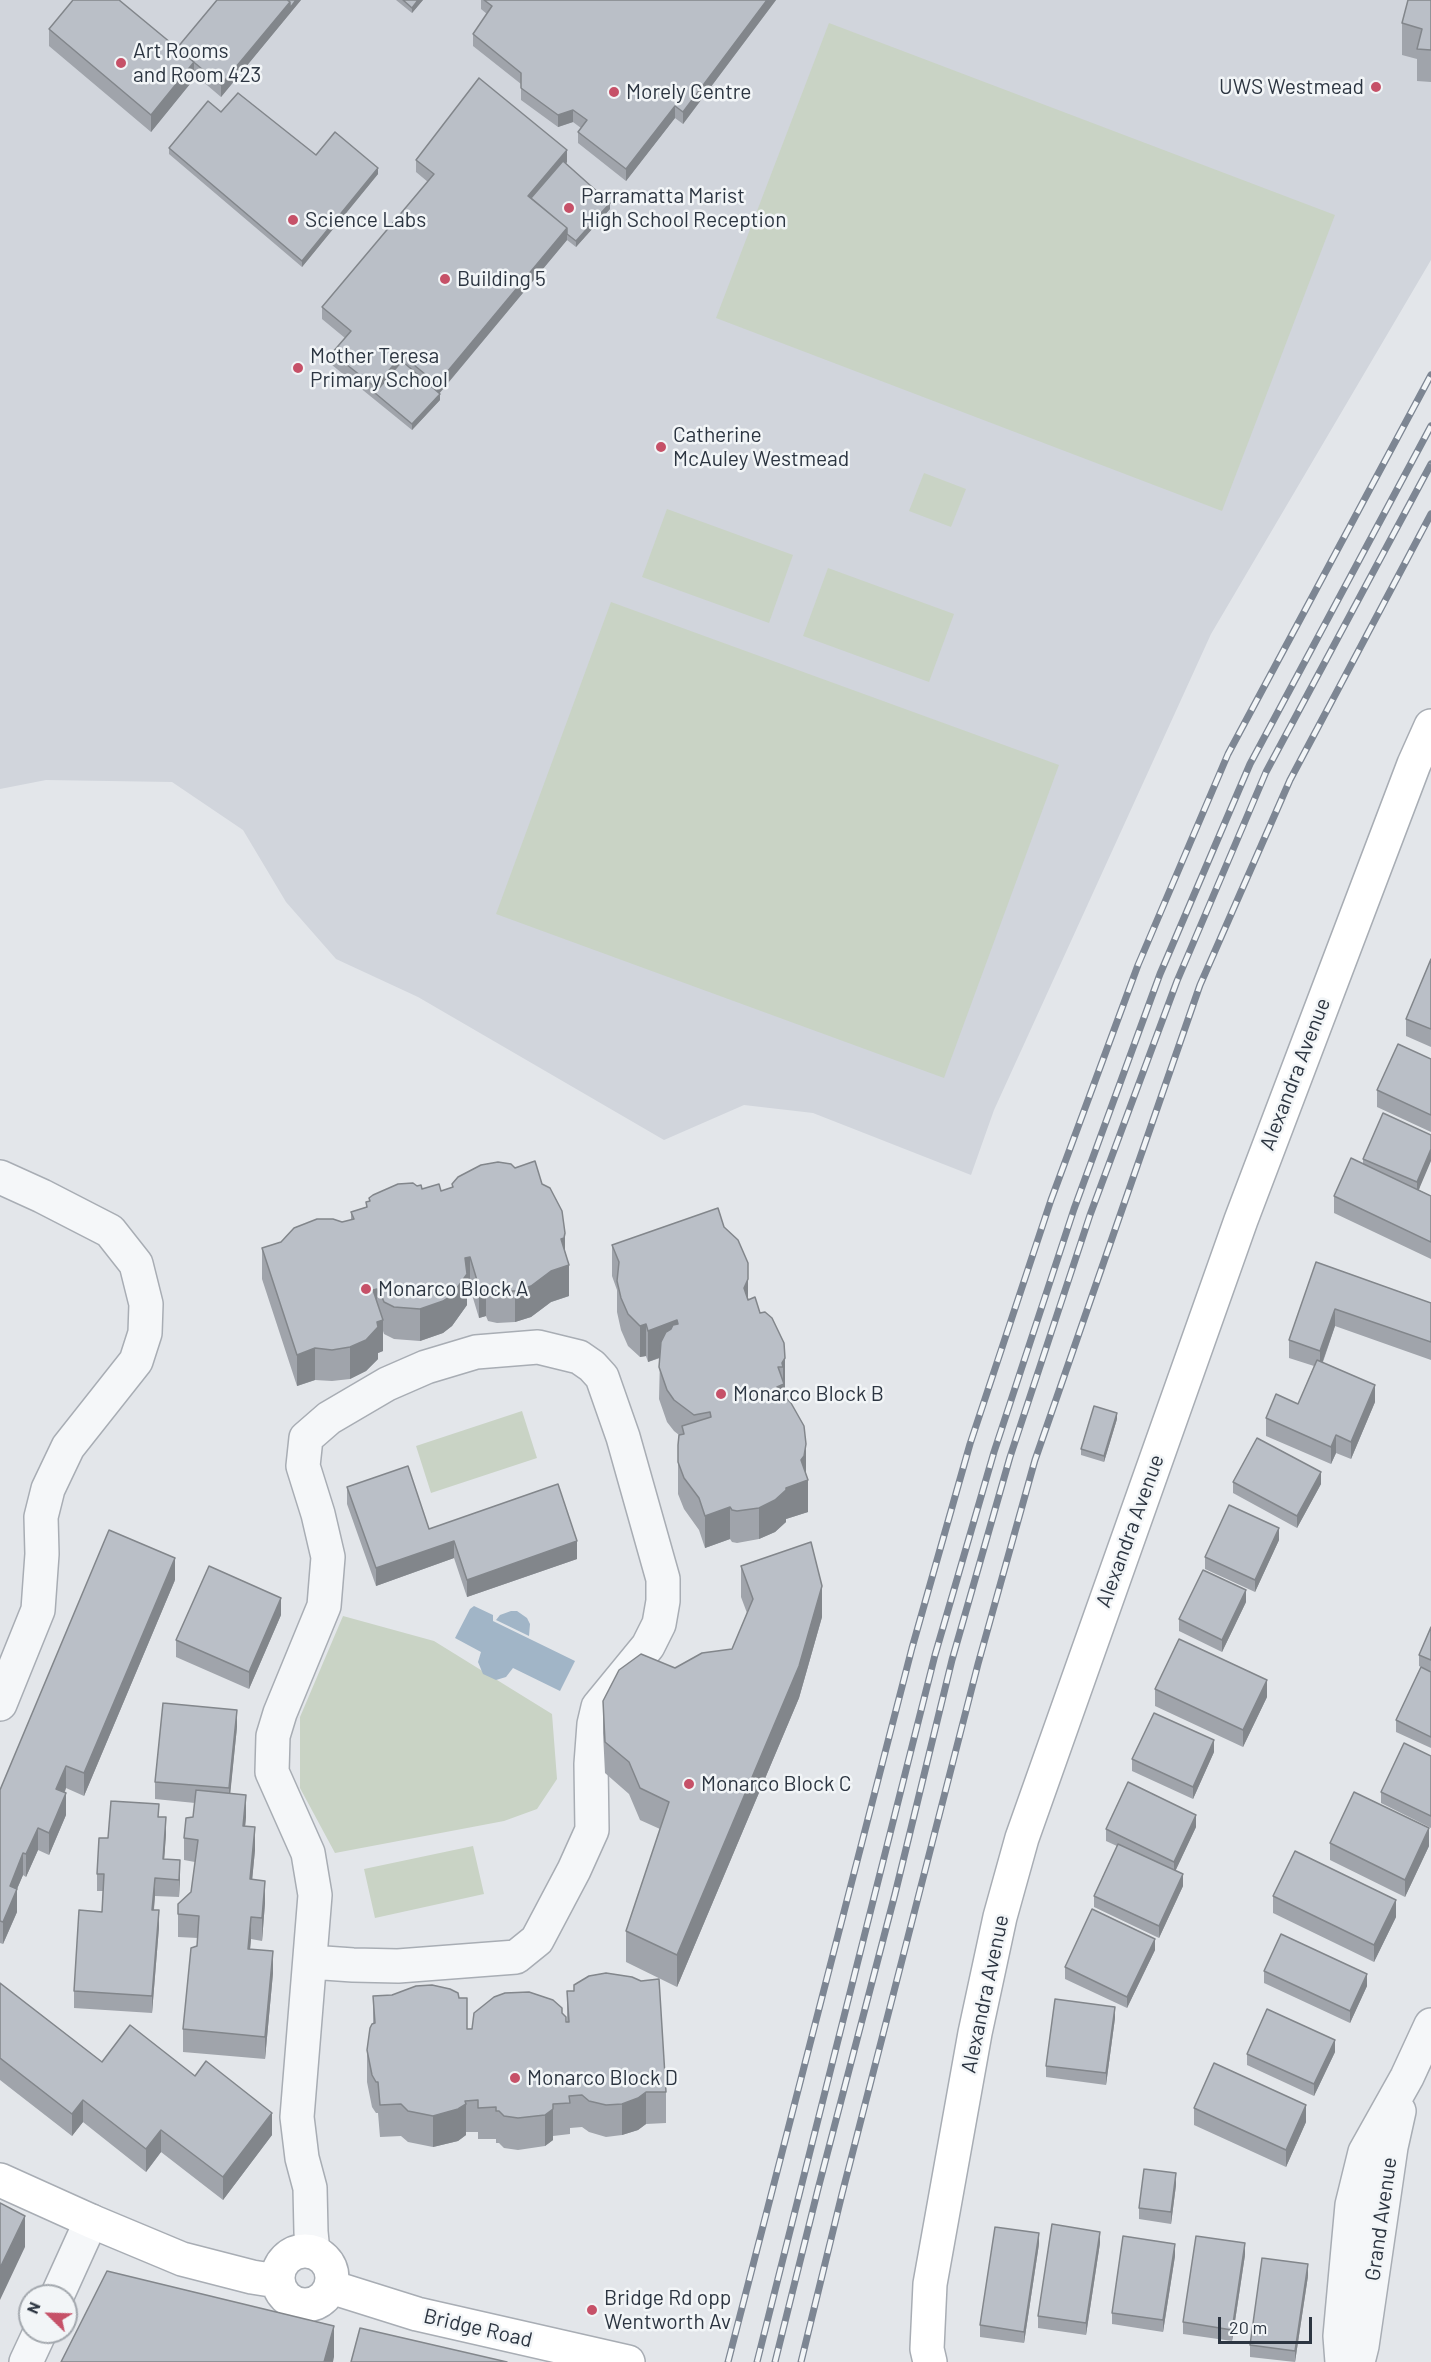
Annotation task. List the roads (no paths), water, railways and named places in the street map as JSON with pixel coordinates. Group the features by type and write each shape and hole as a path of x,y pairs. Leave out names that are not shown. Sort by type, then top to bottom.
{"street":[{"name":"Alexandra Avenue","path":"930,2362 927,2349 930,2283 975,2033 1000,1917 1022,1838 1241,1220 1343,948 1414,764 1431,726"},
{"path":"0,1177 110,1231 136,1264 147,1304 145,1333 136,1361 68,1447 48,1488 41,1517 42,1554 38,1610 0,1704"},
{"path":"310,1962 398,1966 516,1957 537,1940 550,1920 592,1830 591,1764 594,1724 598,1707 648,1646 659,1624 663,1601 663,1579 623,1437 602,1377 579,1357 538,1347 476,1352 436,1364 387,1383 329,1418 306,1438 303,1466 328,1557 324,1606 283,1704 273,1736 272,1772 308,1853 315,1895 297,2117 302,2158 310,2188 310,2232 313,2252"},
{"name":"Grand Avenue","path":"1342,2362 1340,2336 1352,2205 1365,2152 1407,2077 1431,2025"},
{"name":"Grand Avenue","path":"1358,2362 1391,2147 1407,2077"},
{"path":"0,2180 91,2222 182,2259 277,2281"},
{"path":"63,2284 91,2222"},
{"path":"298,2252 313,2252 328,2264 332,2273 331,2287 320,2301 310,2305 301,2306 285,2298 277,2281 278,2271 290,2256 298,2252"},
{"name":"Bridge Road","path":"331,2287 417,2314 628,2362"},
{"path":"26,2362 34,2344"}],"water":[{"path":"474,1606 493,1615 493,1621 575,1661 560,1691 513,1668 506,1677 496,1680 483,1674 478,1662 481,1652 455,1638 470,1609"},
{"path":"517,1611 527,1618 530,1624 529,1636 496,1620 500,1615"}],"railway":[{"path":"728,2362 912,1648 970,1444 1051,1200 1138,965 1228,754 1431,375"},
{"path":"757,2362 935,1655 994,1452 1074,1209 1160,974 1250,764 1431,426"},
{"path":"775,2362 895,1894 952,1660 1010,1457 1090,1215 1177,981 1266,772 1431,464"},
{"path":"801,2362 978,1664 1035,1460 1200,985 1290,780 1431,514"}],"place":[{"name":"Art Rooms and Room 423","path":"121,63"},
{"name":"UWS Westmead","path":"1376,87"},
{"name":"Morely Centre","path":"614,92"},
{"name":"Parramatta Marist High School Reception","path":"569,208"},
{"name":"Science Labs","path":"293,220"},
{"name":"Building 5","path":"445,279"},
{"name":"Mother Teresa Primary School","path":"298,368"},
{"name":"Catherine McAuley Westmead","path":"661,447"},
{"name":"Monarco Block A","path":"366,1289"},
{"name":"Monarco Block B","path":"721,1394"},
{"name":"Monarco Block C","path":"689,1784"},
{"name":"Monarco Block D","path":"515,2078"},
{"name":"Bridge Rd opp Wentworth Av","path":"592,2310"}]}
